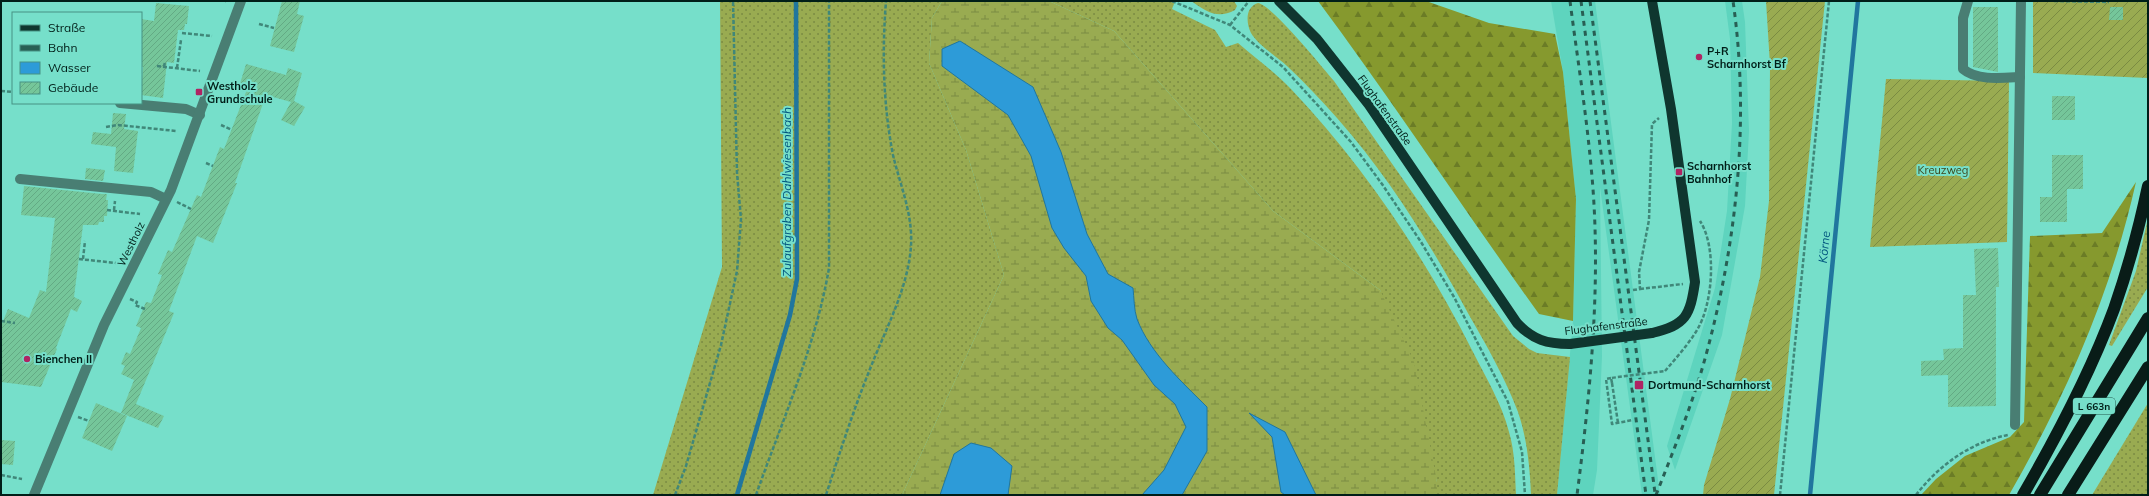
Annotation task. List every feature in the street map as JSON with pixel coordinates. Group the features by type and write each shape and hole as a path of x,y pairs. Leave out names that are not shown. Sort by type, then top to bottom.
{"highway":[{"path":"2023,495 2052,443 2082,384 2114,310 2137,236 2148,186"},
{"name":"L 663n","path":"2040,495 2148,318"},
{"name":"L 663n","path":"2068,495 2148,367"}],"main road":[{"name":"Flughafenstraße","path":"1279,1 1317,39 1369,105 1517,323 1526,332 1538,340 1552,344 1570,344 1652,333 1673,328 1684,318 1692,303 1695,282 1670,109 1652,1"}],"street":[{"name":"Westholz","path":"34,495 104,325 166,199 200,115 241,1"},
{"path":"1968,1 1963,18 1963,69 1970,75 1998,78 2020,77"},
{"path":"2015,425 2021,1"},
{"path":"131,104 186,109 200,115"},
{"path":"20,179 151,192 166,199"}],"path":[{"path":"675,495 686,466 722,345 737,271 741,219 737,173 733,1"},
{"path":"756,495 806,357 825,293 829,268 829,1"},
{"path":"826,495 846,430 897,301 909,263 910,220 894,155 887,114 884,74 886,1"},
{"path":"1172,1 1230,25 1283,67 1351,142 1422,242 1454,297 1508,402 1522,452 1525,495"},
{"path":"1230,25 1249,1"},
{"path":"1780,495 1829,1"},
{"path":"2054,1 2108,2"},
{"path":"259,24 274,28"},
{"path":"182,33 212,36"},
{"path":"177,68 180,40"},
{"path":"164,67 165,62"},
{"path":"157,66 200,71"},
{"path":"1,91 12,92"},
{"path":"1640,289 1639,272 1649,220 1652,124 1670,109"},
{"path":"106,127 118,125 176,131"},
{"path":"221,125 232,130"},
{"path":"206,163 213,166"},
{"path":"177,202 192,209"},
{"path":"107,210 140,214"},
{"path":"84,259 85,241"},
{"path":"79,259 116,263"},
{"path":"1633,290 1680,284"},
{"path":"129,299 137,302 135,305 145,309"},
{"path":"1,320 15,323"},
{"path":"1633,420 1612,424 1606,379 1665,371 1685,346"},
{"path":"1611,378 1618,423"},
{"path":"77,416 89,421"},
{"path":"1916,495 1926,481 1946,464 1990,438 2010,434 2015,425"},
{"path":"1,475 22,479"}],"shaded area":[{"path":"1551,1 1595,1 1660,495 1642,495 1600,187 1602,356 1597,470 1593,495 1557,495 1573,321 1576,199 1563,72"},
{"path":"1725,1 1742,1 1745,22 1749,131 1745,206 1722,335 1675,470 1667,446 1715,288 1727,211 1732,123 1730,39"}],"green space":[{"path":"720,1 942,1 932,18 929,63 966,150 1004,275 902,495 653,495 722,267"},
{"path":"942,1 1049,1 1114,31 1273,211 1380,290 1414,362 1437,482 1437,495 902,495 1004,275 966,150 929,63 932,18"},
{"path":"1049,1 1175,1 1172,9 1215,30 1226,47 1238,43 1291,89 1318,119 1368,181 1414,247 1435,282 1493,391 1502,411 1514,455 1516,495 1437,495 1437,482 1380,290 1273,211 1114,31"},
{"path":"1191,1 1234,1 1237,6 1235,10 1229,13 1217,14 1207,11"},
{"path":"1318,1 1426,1 1489,23 1555,34 1563,72 1576,199 1573,321 1539,314 1374,78"},
{"path":"1766,1 1825,1 1774,495 1703,495 1704,485 1730,399 1760,277 1769,201 1770,65"},
{"path":"2033,1 2148,1 2148,78 2033,73"},
{"path":"1258,3 1265,6 1285,25 1334,81 1513,336 1529,349 1537,353 1570,357 1557,495 1531,495 1528,453 1518,412 1482,338 1425,238 1375,164 1319,98 1287,66 1258,42 1251,33 1248,25 1248,16 1251,8"},
{"name":"Kreuzweg","path":"1886,79 2009,81 2007,242 1870,247"},
{"path":"2136,182 2114,264 2100,304 2068,382 2030,458 2009,495 1921,495 1936,479 1965,456 2010,437 2024,422 2030,236 2102,233"},
{"path":"2148,218 2148,287 2112,346 2109,345 2136,271"},
{"path":"2148,403 2148,495 2092,495"}],"water":[{"path":"960,41 1033,87 1061,152 1087,234 1108,274 1133,288 1137,319 1150,343 1167,366 1207,407 1207,451 1182,495 1142,495 1164,470 1186,427 1175,404 1154,385 1122,340 1108,328 1091,301 1086,276 1064,248 1052,228 1031,156 1008,115 942,66 942,49"},
{"path":"1249,413 1285,432 1316,495 1285,495 1281,492 1272,437"},
{"path":"971,443 991,448 1012,466 1008,495 940,495 954,454"}],"building":[{"path":"282,1 300,1 297,14 304,16 294,52 270,46"},
{"path":"156,3 189,6 187,24 185,24 184,30 178,30 174,63 167,62 163,98 142,95 142,19 154,21"},
{"path":"1973,7 1998,7 1998,72 1973,67"},
{"path":"2110,7 2123,7 2123,20 2109,20"},
{"path":"246,64 286,75 288,68 302,73 294,101 305,107 294,126 281,120 291,102 266,95 235,183 237,183 213,243 197,236 169,311 174,313 136,404 164,416 158,428 121,413 134,380 121,374 125,366 121,364 126,352 130,354 141,328 136,326 146,302 151,303 162,275 158,274 168,250 172,252 197,195 201,197 220,147 224,149 246,92 238,90"},
{"path":"2052,96 2075,96 2075,120 2052,120"},
{"path":"113,113 126,114 124,129 138,131 133,173 114,171 116,147 91,144 93,132 111,134"},
{"path":"2052,155 2083,155 2083,189 2067,189 2067,222 2040,222 2040,197 2052,197"},
{"path":"86,168 105,170 103,181 85,179"},
{"path":"24,186 107,194 106,200 108,200 107,216 104,216 104,222 99,222 98,225 83,225 74,297 82,301 77,312 71,309 56,348 57,349 41,387 1,382 1,326 8,309 29,318 40,290 46,292 55,218 21,215"},
{"path":"1998,248 1999,287 1996,287 1996,406 1948,407 1948,375 1921,376 1921,361 1944,360 1943,349 1963,348 1963,295 1976,295 1974,249"},
{"path":"96,403 127,416 112,451 82,438"},
{"path":"1,440 15,441 13,465 1,464"}],"waterway":[{"name":"Zulaufgraben Dahlwiesenbach","path":"737,495 790,315 797,279 796,1"},
{"name":"Körne","path":"1810,495 1858,1"}],"railway":[{"path":"1570,1 1589,145 1594,207 1595,248 1593,331 1587,413 1577,495"},
{"path":"1581,1 1646,495"},
{"path":"1590,1 1655,493"},
{"path":"1656,495 1701,373 1717,312 1733,224 1738,180 1740,135 1738,45 1733,1"}],"place":[{"name":"P+R Scharnhorst Bf","path":"1699,57"},
{"name":"Westholz Grundschule","path":"199,92"},
{"name":"Scharnhorst Bahnhof","path":"1679,172"},
{"name":"Bienchen II","path":"27,359"},
{"name":"Dortmund-Scharnhorst","path":"1639,385"}]}
